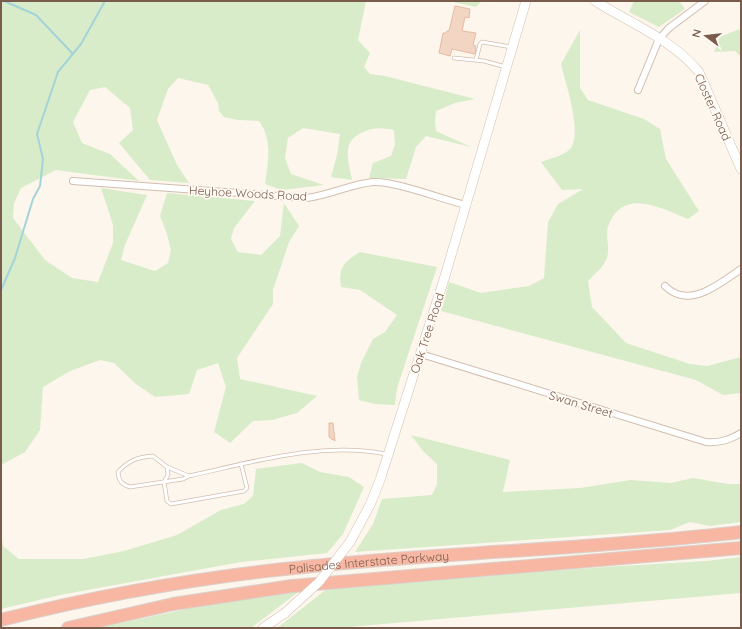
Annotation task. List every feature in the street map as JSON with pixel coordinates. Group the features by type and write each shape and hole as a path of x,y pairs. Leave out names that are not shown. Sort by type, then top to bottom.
{"highway":[{"name":"Palisades Interstate Parkway","path":"1,620 150,588 282,569 639,542 741,532"},
{"name":"Palisades Interstate Parkway","path":"68,628 173,604 292,586 741,548"}],"street":[{"name":"Oak Tree Road","path":"263,628 285,613 325,576 350,542 376,492 421,354 514,47 526,1"},
{"name":"Closter Road","path":"595,1 659,39 688,59 698,72 741,169"},
{"path":"638,90 659,39 670,28 705,1"},
{"name":"Heyhoe Woods Road","path":"73,181 307,198 372,182 388,183 466,205"},
{"path":"665,286 672,293 681,296 696,295 711,288 741,269"},
{"name":"Swan Street","path":"421,354 706,442 720,443 741,432"}],"lane":[{"path":"476,60 480,44 482,42 514,47"},
{"path":"454,58 476,60 507,68"},
{"path":"189,476 167,467 153,456 138,457 125,464 118,472 119,480 123,485 130,487 183,479 189,476 241,464 324,450 364,450 388,454"},
{"path":"167,467 168,475 164,482 167,501 171,504 244,491 247,488 241,464"}],"green space":[{"path":"1,1 366,1 358,40 370,53 364,67 370,74 385,76 475,99 455,103 436,111 435,121 436,131 471,147 426,136 416,147 406,179 369,178 373,163 391,156 395,144 394,130 382,128 372,129 356,136 351,141 348,159 352,180 331,177 337,155 340,134 303,128 288,138 285,158 291,174 324,185 282,190 265,184 268,143 259,121 238,120 224,117 219,111 218,103 208,85 178,78 168,89 157,120 177,165 189,183 150,180 119,143 133,130 130,108 105,87 90,90 73,122 82,143 110,154 139,181 56,170 21,188 14,203 13,218 45,260 72,278 98,282 113,243 113,225 101,188 147,195 125,245 121,260 155,271 168,263 171,250 160,216 167,193 255,201 234,228 231,239 238,252 261,255 280,236 284,203 299,226 289,242 273,290 273,304 237,358 240,379 317,396 297,413 272,420 253,421 230,443 214,432 226,387 218,363 197,370 189,394 155,397 136,384 114,363 100,360 70,371 43,387 40,430 25,452 1,465"},
{"path":"448,1 482,1 476,7"},
{"path":"634,1 679,1 685,9 659,27 629,12"},
{"path":"739,29 741,34 741,57 735,51 714,52 720,37"},
{"path":"580,30 580,88 588,100 644,119 660,129 666,159 699,211 688,219 655,206 632,204 623,207 614,214 607,231 608,252 606,260 600,269 588,281 592,307 626,343 690,364 707,366 741,357 741,393 723,395 696,380 441,311 449,282 481,293 529,286 544,278 548,222 558,204 583,189 562,190 541,162 565,153 573,144 575,134 572,109 561,64"},
{"path":"360,252 437,267 397,388 395,405 375,404 359,400 357,377 361,363 373,339 385,332 397,315 360,290 341,287 340,274 343,266"},
{"path":"411,435 510,460 503,492 580,488 631,480 671,483 693,478 728,484 741,484 741,522 710,526 690,522 670,530 355,552 373,524 382,499 432,495 437,484 437,464 423,451"},
{"path":"302,463 320,472 349,477 364,487 343,534 327,553 241,562 60,595 1,609 1,532 3,546 19,559 83,559 124,551 177,535 221,510 244,504 253,496 256,469"},
{"path":"741,557 741,593 337,628 277,628 328,588 605,567 706,561"},
{"path":"301,590 251,628 98,628 191,608"}],"building":[{"path":"455,6 470,9 469,18 465,17 462,31 476,33 473,45 476,46 475,54 452,49 450,56 439,53 443,33 449,31"},
{"path":"329,423 333,423 335,441 329,437"}],"waterway":[{"path":"4,1 36,15 73,54"},
{"path":"1,290 15,258 33,199 40,186 43,159 37,134 58,72 81,44 105,1"}]}
